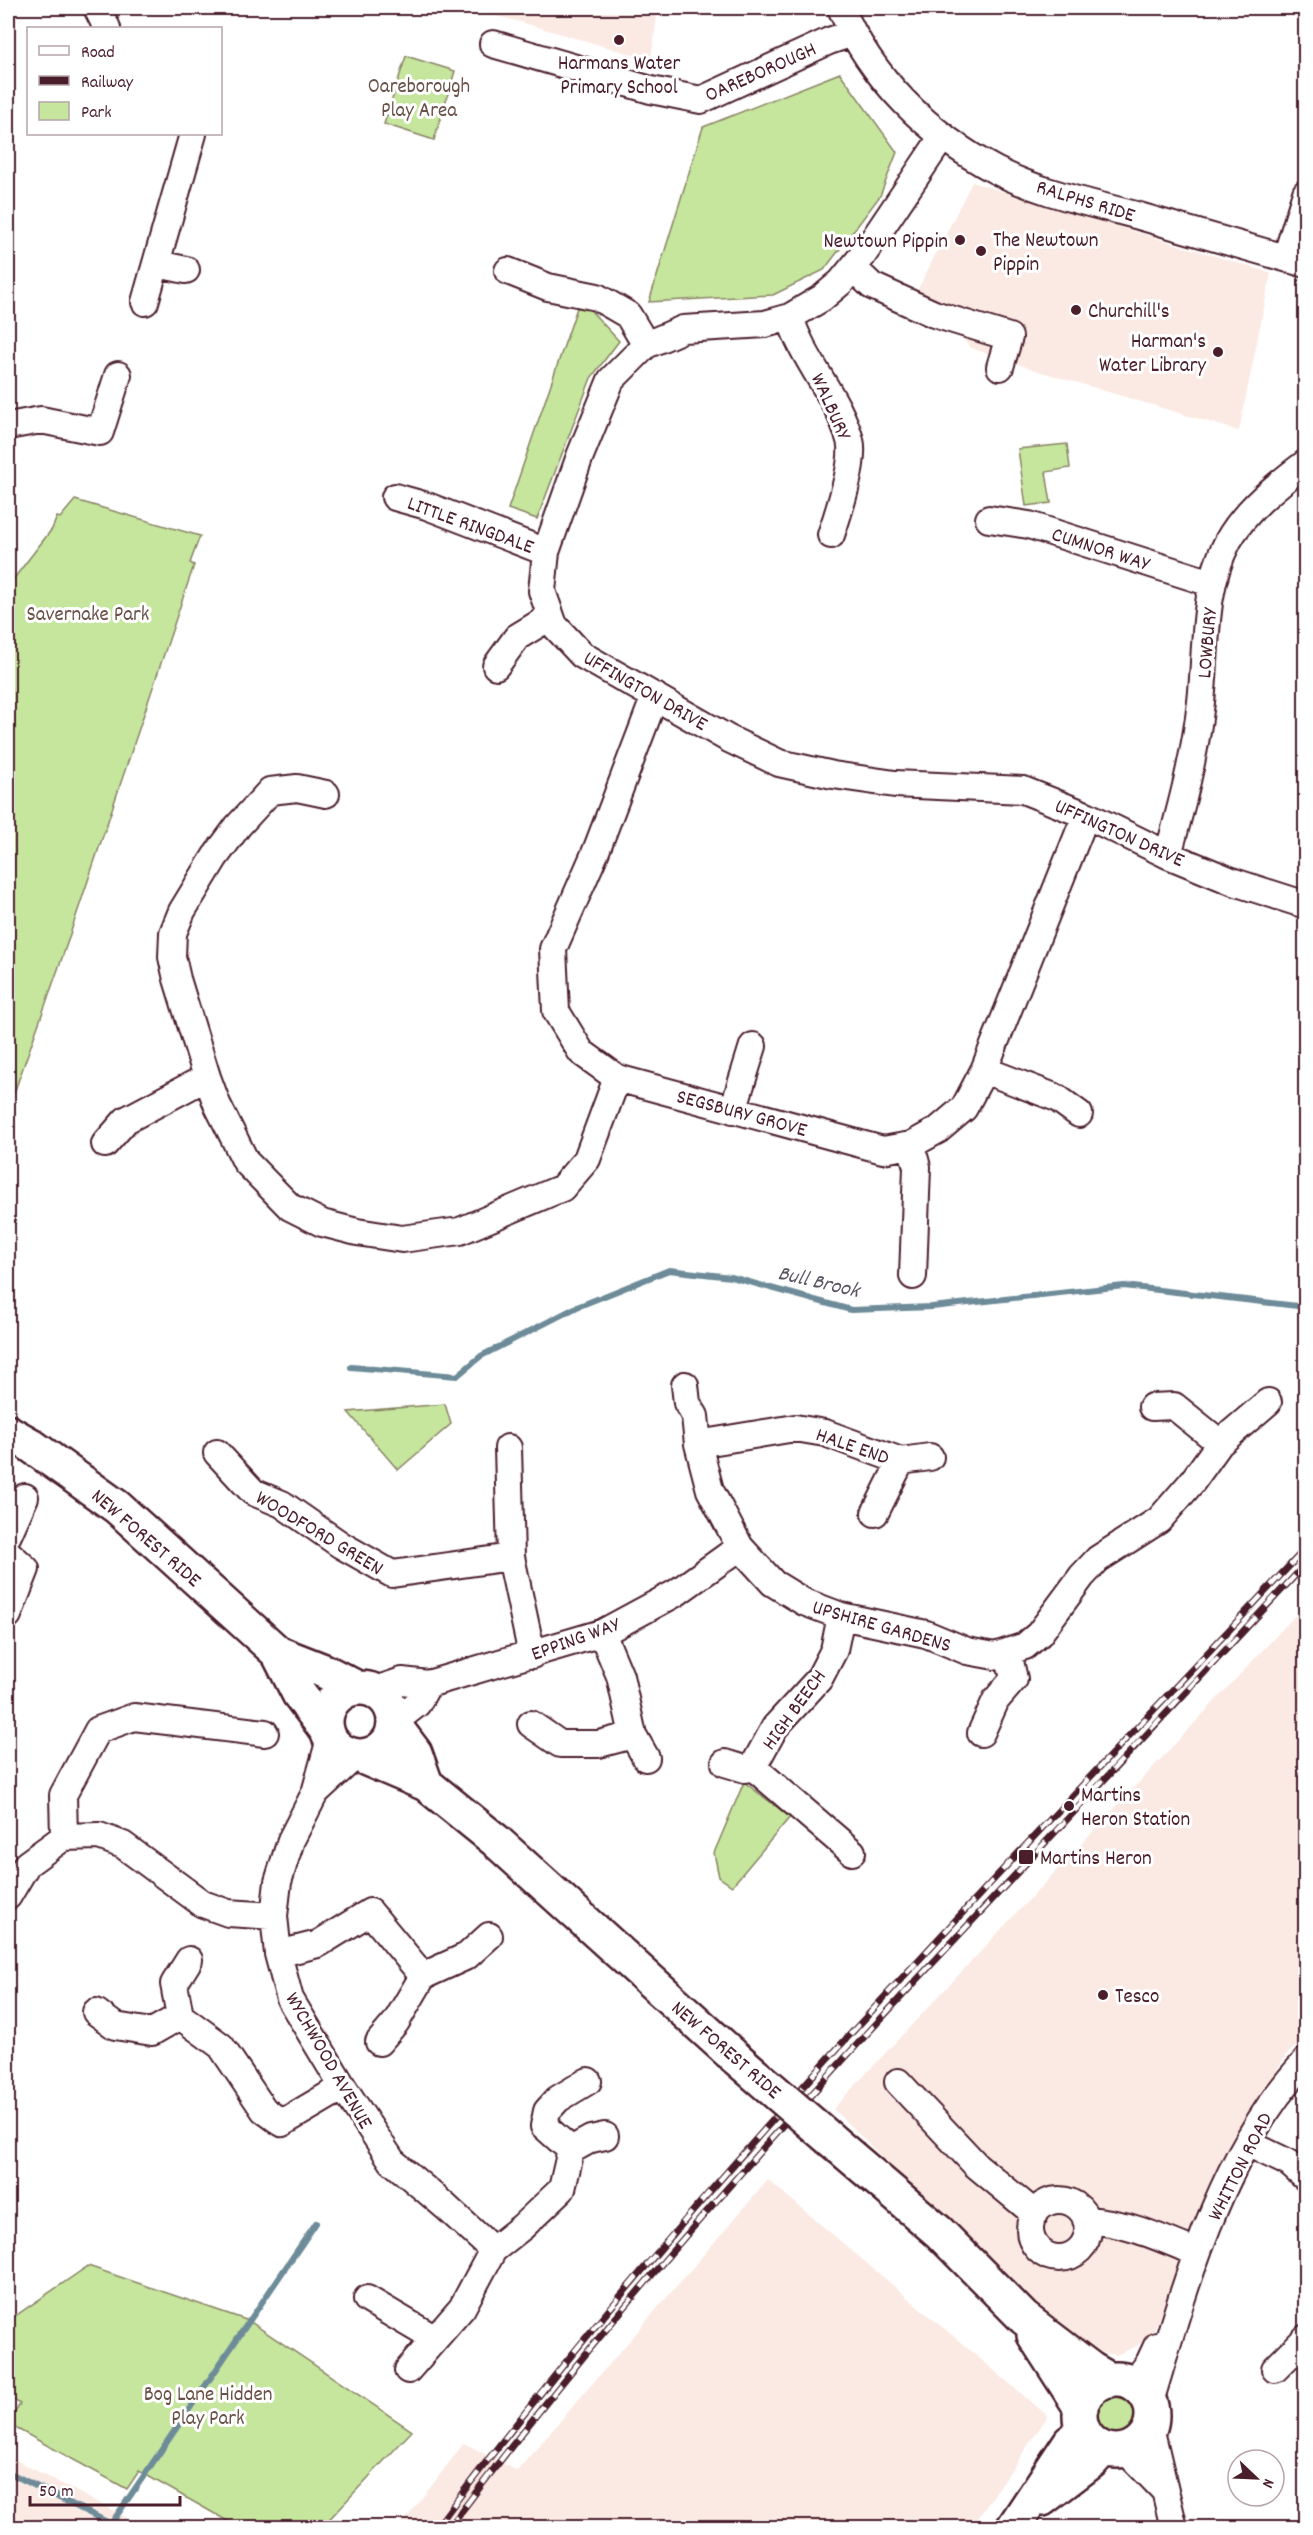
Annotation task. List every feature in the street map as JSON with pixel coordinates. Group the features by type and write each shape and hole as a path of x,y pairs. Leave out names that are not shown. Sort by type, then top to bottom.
{"main road":[{"name":"NEW FOREST RIDE","path":"8,1432 29,1444 117,1507 278,1653 299,1694 343,1745 426,1784 495,1840 736,2058 939,2232 1024,2318 1082,2362 1136,2398"},
{"name":"NEW FOREST RIDE","path":"278,1653 324,1671 388,1703 394,1723 415,1753 426,1784"},
{"path":"365,1690 346,1691 336,1698 330,1708 327,1719 343,1745 379,1750 392,1735 394,1723"},
{"name":"NEW FOREST RIDE","path":"1024,2318 1098,2435"},
{"path":"1017,2522 1092,2461 1098,2435 1091,2389 1100,2383 1136,2398 1144,2437 1136,2446 1098,2435"}],"street":[{"path":"97,8 106,27"},
{"name":"RALPHS RIDE","path":"841,8 867,56 892,88 926,123 996,170 1085,202 1296,261"},
{"name":"OAREBOROUGH","path":"493,44 651,90 701,100 829,41 853,33"},
{"path":"144,302 157,264 193,135"},
{"name":"UFFINGTON DRIVE","path":"943,136 901,201 853,268 822,298 790,317 765,324 683,329 646,345 611,380 580,456 546,552 542,591 550,617 554,625 582,655 729,739 779,763 833,775 895,784 1023,790 1086,815 1168,855 1234,882 1305,905"},
{"path":"1296,261 1305,193"},
{"path":"157,264 186,270"},
{"path":"853,268 872,286 934,314 1009,337 1000,367"},
{"path":"508,271 548,287 597,297 628,315 646,345"},
{"name":"WALBURY","path":"790,317 797,339 823,379 851,442 848,471 831,535"},
{"path":"8,426 42,420 100,432 118,375"},
{"name":"LOWBURY","path":"1168,855 1188,785 1201,703 1211,583 1229,540 1250,512 1305,463"},
{"name":"LITTLE RINGDALE","path":"395,497 427,506 546,552"},
{"name":"CUMNOR WAY","path":"989,519 1029,525 1211,583"},
{"path":"496,666 517,637 550,617"},
{"name":"SEGSBURY GROVE","path":"655,696 596,851 553,949 556,1011 581,1052 617,1078 883,1150 910,1145 938,1130 964,1108 984,1070 1086,815"},
{"path":"326,794 297,788 270,791 232,834 198,882 173,933 172,957 207,1077 246,1162 290,1207 322,1223 357,1232 402,1239 460,1231 562,1188 587,1159 617,1078"},
{"path":"733,1110 753,1046"},
{"path":"984,1070 1057,1098 1079,1114"},
{"path":"105,1144 126,1120 207,1077"},
{"path":"910,1145 916,1167 913,1276"},
{"path":"685,1385 687,1403 695,1416 698,1444 710,1490 740,1547"},
{"name":"UPSHIRE GARDENS","path":"740,1547 773,1583 804,1602 841,1616 918,1632 980,1654 995,1656 1024,1646 1039,1634 1067,1594 1098,1559 1159,1520 1192,1482 1221,1443 1268,1402"},
{"path":"1152,1407 1174,1406 1221,1443"},
{"name":"HALE END","path":"698,1444 795,1428 825,1433 901,1461 930,1457"},
{"path":"508,1448 511,1557 532,1655"},
{"name":"WOODFORD GREEN","path":"217,1453 253,1492 282,1504 341,1545 392,1574 511,1557"},
{"name":"HALE END","path":"875,1513 901,1461"},
{"path":"8,1535 25,1497"},
{"name":"EPPING WAY","path":"365,1690 402,1681 428,1684 602,1633 676,1593 740,1547"},
{"path":"8,1553 26,1569 8,1615"},
{"name":"HIGH BEECH","path":"725,1763 745,1769 753,1767 775,1727 819,1679 834,1650 841,1616"},
{"path":"602,1633 620,1676 633,1735 646,1758"},
{"path":"981,1734 996,1700 1014,1679 1008,1652"},
{"path":"394,1723 417,1704 428,1684"},
{"path":"64,1837 63,1795 98,1730 134,1717 265,1733"},
{"path":"531,1724 560,1744 599,1744 633,1735"},
{"name":"WYCHWOOD AVENUE","path":"343,1745 291,1840 278,1882 274,1916 278,1954 290,1999 343,2087 392,2161 446,2206 493,2250"},
{"name":"HIGH BEECH","path":"753,1767 852,1852"},
{"path":"8,1896 27,1864 64,1837 99,1836 123,1845 203,1904 228,1913 274,1916"},
{"path":"278,1954 318,1944 370,1912 423,1976"},
{"path":"379,2042 396,2022 423,1976 467,1956 489,1936"},
{"path":"189,1960 174,1984 180,2016 221,2046 264,2110 282,2123 343,2087"},
{"path":"96,2012 115,2026 152,2032 180,2016"},
{"name":"WHITTON ROAD","path":"1136,2398 1149,2363 1189,2280 1197,2253 1247,2143 1273,2098 1305,2061"},
{"path":"571,2150 544,2126 547,2111 558,2099 588,2080"},
{"path":"898,2082 976,2164 1035,2214"},
{"path":"408,2370 462,2308 493,2250 522,2228 562,2189 571,2150 591,2139 605,2136"},
{"path":"1247,2143 1289,2163 1305,2178"},
{"path":"1061,2201 1077,2206 1086,2220 1088,2230 1082,2248 1074,2254 1055,2258 1046,2255 1033,2241 1031,2223 1035,2214 1046,2204 1061,2201"},
{"path":"1086,2220 1109,2221 1144,2231 1197,2253"},
{"path":"367,2299 435,2339"},
{"path":"1275,2369 1305,2338"},
{"path":"1136,2398 1166,2492 1174,2528"},
{"path":"1098,2435 1166,2492"}],"shaded area":[{"name":"Harmans Water Primary School","path":"463,8 658,8 651,60 517,21"},
{"path":"972,182 1271,273 1239,431 1038,371 971,348 917,291"},
{"path":"1305,1605 1305,2040 1286,2055 1211,2183 1153,2333 1137,2346 1116,2355 1087,2350 1044,2317 833,2109"},
{"path":"768,2180 1048,2416 972,2527 400,2527 464,2443 517,2471"},
{"path":"8,2456 145,2527 8,2527"}],"green space":[{"name":"Oareborough Play Area","path":"406,56 455,71 434,140 384,124"},
{"path":"840,73 897,152 880,196 824,270 773,295 649,302 703,127"},
{"path":"580,299 619,341 591,378 537,519 508,509"},
{"path":"1067,444 1070,468 1046,472 1051,503 1026,506 1018,449"},
{"name":"Savernake Park","path":"75,500 200,536 190,563 194,565 62,958 8,1110 8,586 52,529 57,517 60,518"},
{"path":"445,1404 451,1424 398,1470 348,1412"},
{"path":"744,1782 790,1817 732,1886 719,1877 714,1853"},
{"name":"Bog Lane Hidden Play Park","path":"88,2266 249,2321 412,2431 322,2527 238,2527 139,2471 127,2489 8,2424 20,2404 8,2396 8,2321"},
{"path":"1114,2393 1129,2400 1136,2415 1129,2430 1114,2437 1099,2430 1092,2415 1099,2400"}],"waterway":[{"name":"Bull Brook","path":"351,1367 457,1376 481,1356 577,1307 669,1270 731,1277 851,1310 932,1307 1124,1286 1306,1307"},
{"path":"116,2528 111,2524 316,2223"},
{"path":"8,2472 111,2524"}],"railway":[{"path":"436,2528 536,2398 748,2148 969,1906 1306,1548"},
{"path":"449,2528 576,2366 777,2132 1306,1564"}],"place":[{"name":"Harmans Water Primary School","path":"619,40"},
{"name":"Newtown Pippin","path":"960,240"},
{"name":"The Newtown Pippin","path":"981,251"},
{"name":"Churchill's","path":"1076,310"},
{"name":"Harman's Water Library","path":"1218,352"},
{"name":"Martins Heron Station","path":"1069,1806"},
{"name":"Martins Heron","path":"1026,1857"},
{"name":"Tesco","path":"1103,1995"}]}
